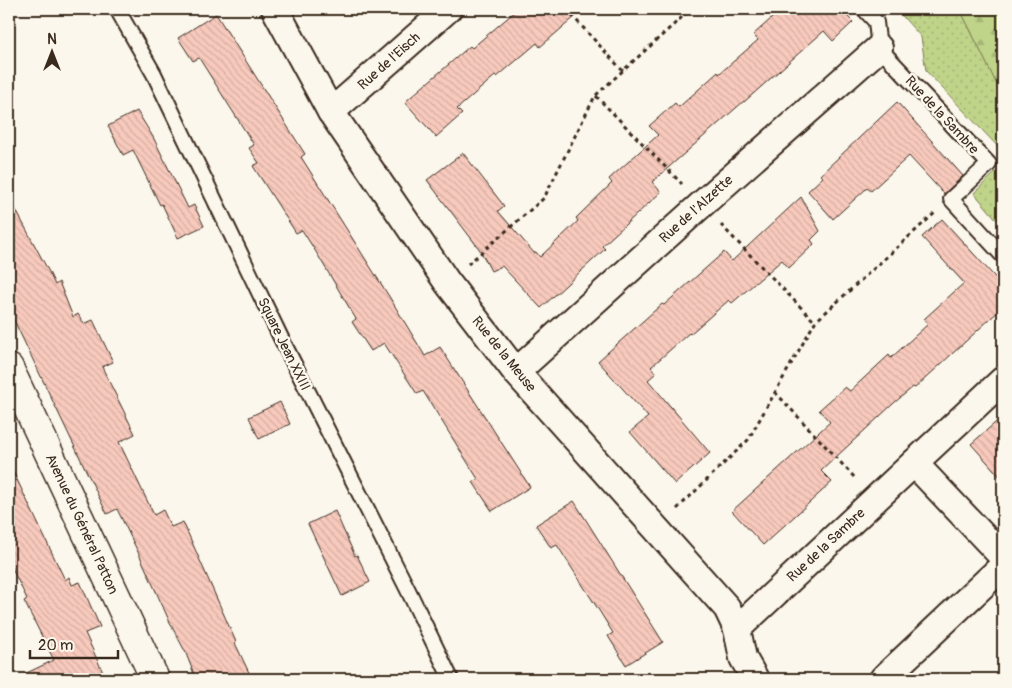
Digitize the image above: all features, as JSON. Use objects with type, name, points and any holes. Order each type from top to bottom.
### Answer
[{"type":"main road","name":"Avenue du Général Patton","points":[[9,368],[15,399],[155,679]]},
{"type":"street","name":"Rue de la Meuse","points":[[275,9],[331,112],[447,282],[516,372],[727,608],[737,628],[744,658],[755,679]]},
{"type":"street","name":"Rue de l'Eisch","points":[[331,112],[448,9]]},
{"type":"street","name":"Rue de l'Alzette","points":[[516,372],[879,48]]},
{"type":"street","name":"Rue de la Sambre","points":[[737,628],[1003,380]]},
{"type":"street","points":[[914,462],[1003,557]]},
{"type":"street","points":[[883,679],[1003,566]]},
{"type":"lane","name":"Square Jean XXIII","points":[[117,9],[154,74],[280,338],[451,679]]},
{"type":"lane","points":[[864,9],[876,22],[879,48]]},
{"type":"lane","name":"Rue de la Sambre","points":[[879,48],[989,164],[951,199]]},
{"type":"lane","points":[[951,199],[1003,256]]},
{"type":"path","points":[[566,9],[623,71]]},
{"type":"path","points":[[447,282],[544,198],[595,96],[691,9]]},
{"type":"path","points":[[595,96],[815,322]]},
{"type":"path","points":[[657,529],[748,440],[815,322],[951,199]]},
{"type":"path","points":[[775,392],[875,499]]},
{"type":"green space","points":[[896,9],[960,9],[1003,97],[1003,152],[926,71],[921,37]]},
{"type":"green space","points":[[960,9],[1001,9],[1003,15],[1003,97]]},
{"type":"green space","points":[[1003,165],[1003,227],[974,193]]},
{"type":"building","points":[[518,9],[584,9],[540,47],[537,43],[497,77],[496,75],[457,109],[462,114],[436,137],[405,102],[470,46],[472,48]]},
{"type":"building","points":[[782,9],[849,9],[844,13],[853,22],[833,41],[824,31],[652,182],[661,192],[602,246],[605,249],[541,308],[502,266],[491,271],[480,250],[427,180],[463,153],[504,206],[498,211],[534,253],[536,252],[540,257],[578,221],[576,218],[612,183],[609,179],[658,135],[649,126],[675,103],[679,107],[758,40],[753,35]]},
{"type":"building","points":[[216,14],[305,154],[301,157],[425,356],[440,347],[530,487],[492,511],[473,482],[478,479],[423,391],[417,394],[384,343],[371,351],[352,322],[356,319],[302,230],[296,233],[253,166],[259,163],[249,148],[254,145],[199,58],[193,61],[178,38]]},
{"type":"building","points":[[897,102],[963,176],[944,194],[909,156],[871,191],[867,188],[833,219],[808,191],[823,177],[820,175]]},
{"type":"building","points":[[137,111],[153,137],[188,208],[194,205],[204,226],[178,238],[133,150],[123,155],[108,126]]},
{"type":"building","points":[[9,197],[55,285],[59,282],[73,317],[78,314],[84,324],[93,320],[113,362],[102,367],[135,434],[119,442],[154,515],[163,510],[171,527],[183,522],[252,679],[196,679],[185,651],[117,509],[107,514],[9,310]]},
{"type":"building","points":[[801,197],[820,231],[811,240],[814,244],[789,268],[782,260],[732,303],[729,300],[651,367],[656,373],[648,380],[710,453],[675,484],[630,432],[648,417],[598,361],[724,252],[732,261]]},
{"type":"building","points":[[942,219],[1003,286],[1003,307],[915,388],[913,387],[894,403],[821,471],[832,482],[763,545],[732,511],[830,422],[819,410],[845,387],[850,391],[889,355],[891,358],[928,324],[924,319],[964,283],[922,237]]},
{"type":"building","points":[[280,402],[290,424],[259,439],[249,417]]},
{"type":"building","points":[[1003,416],[1003,480],[971,444]]},
{"type":"building","points":[[9,463],[65,580],[69,577],[72,585],[80,582],[100,627],[85,633],[106,679],[14,679],[54,660],[24,601],[27,599],[9,562]]},
{"type":"building","points":[[574,501],[663,642],[626,665],[608,636],[613,633],[557,545],[551,548],[536,525]]},
{"type":"building","points":[[335,511],[355,556],[357,555],[370,582],[342,596],[308,524]]}]
